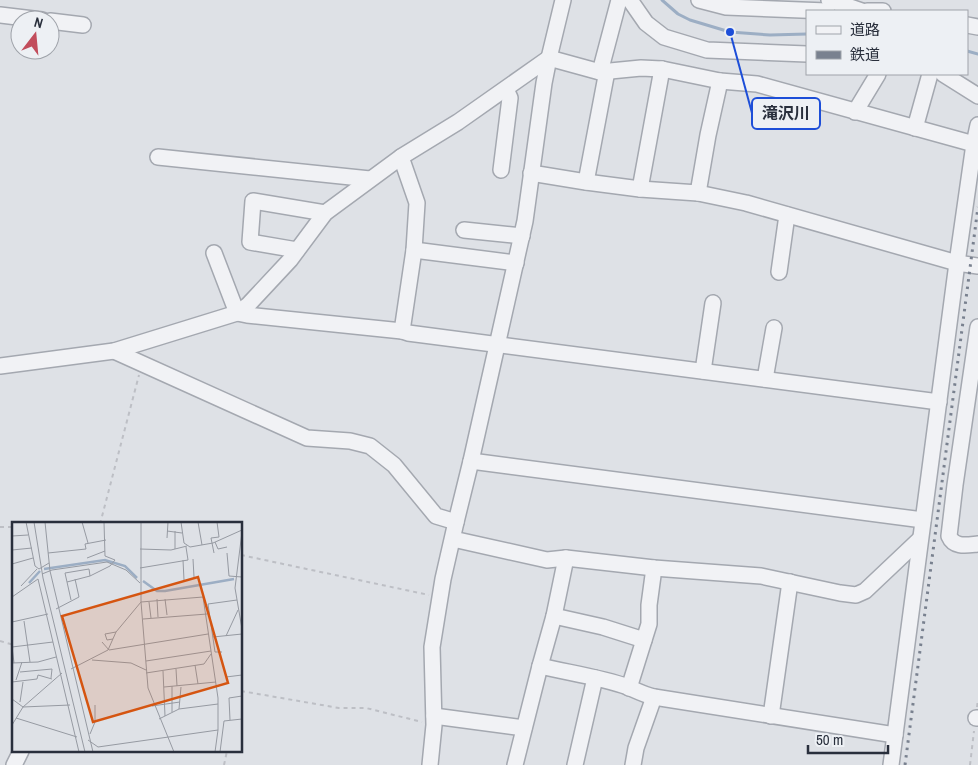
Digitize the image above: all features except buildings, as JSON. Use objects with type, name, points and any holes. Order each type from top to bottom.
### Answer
[{"type":"street","points":[[430,765],[434,720],[432,647],[443,579],[526,221],[544,84],[563,0]]},
{"type":"street","points":[[586,182],[604,72],[619,0]]},
{"type":"street","points":[[630,0],[646,23],[664,37],[707,50],[806,54]]},
{"type":"street","points":[[699,0],[726,7],[806,10]]},
{"type":"street","points":[[828,0],[859,10]]},
{"type":"street","points":[[60,22],[82,25]]},
{"type":"street","points":[[549,58],[604,72],[641,68],[662,69],[720,82],[757,84],[974,144]]},
{"type":"street","points":[[0,366],[114,351],[237,313],[248,305],[290,260],[326,213],[401,157],[458,122],[549,58]]},
{"type":"street","points":[[640,189],[662,69]]},
{"type":"street","points":[[855,112],[877,75]]},
{"type":"street","points":[[915,128],[930,75]]},
{"type":"street","points":[[945,75],[978,96]]},
{"type":"street","points":[[698,193],[720,82]]},
{"type":"street","points":[[501,170],[510,98],[506,89]]},
{"type":"street","points":[[891,765],[957,262],[978,125]]},
{"type":"street","points":[[158,157],[370,179]]},
{"type":"street","points":[[401,157],[417,203],[414,250],[402,331]]},
{"type":"street","points":[[532,173],[640,189],[698,193],[746,203],[957,262],[978,266]]},
{"type":"street","points":[[297,250],[250,242],[253,201],[326,213]]},
{"type":"street","points":[[779,272],[787,214]]},
{"type":"street","points":[[464,230],[522,236]]},
{"type":"street","points":[[414,250],[516,263]]},
{"type":"street","points":[[214,253],[237,313]]},
{"type":"street","points":[[703,371],[713,303]]},
{"type":"street","points":[[237,313],[267,318],[402,331],[939,402]]},
{"type":"street","points":[[978,327],[971,427],[955,485],[949,536],[951,542],[956,544],[978,544]]},
{"type":"street","points":[[765,379],[774,328]]},
{"type":"street","points":[[114,351],[307,438],[350,441],[370,446],[394,465],[436,516],[456,522]]},
{"type":"street","points":[[471,461],[923,520]]},
{"type":"street","points":[[453,539],[547,560],[566,558],[654,568],[761,576],[856,595],[865,591],[920,540]]},
{"type":"street","points":[[515,765],[554,616],[566,558]]},
{"type":"street","points":[[630,688],[649,624],[649,606],[654,568]]},
{"type":"street","points":[[770,716],[790,582]]},
{"type":"street","points":[[554,616],[603,627],[644,640]]},
{"type":"street","points":[[540,666],[595,678],[630,688],[654,698],[895,735]]},
{"type":"street","points":[[576,765],[595,678]]},
{"type":"street","points":[[632,765],[636,748],[654,698]]},
{"type":"street","points":[[434,720],[524,728]]},
{"type":"street","points":[[14,765],[20,752]]},
{"type":"path","points":[[101,522],[142,363]]},
{"type":"path","points":[[242,554],[441,597]]},
{"type":"path","points":[[242,691],[339,708],[366,708],[434,720]]},
{"type":"path","points":[[970,765],[978,699]]},
{"type":"path","points":[[224,765],[227,752]]},
{"type":"waterway","points":[[662,0],[678,14],[690,20],[730,32],[770,35],[806,34]]},
{"type":"waterway","points":[[968,51],[978,54]]},
{"type":"railway","points":[[905,765],[978,207]]},
{"type":"place","name":"滝沢川","points":[[730,32]]}]
